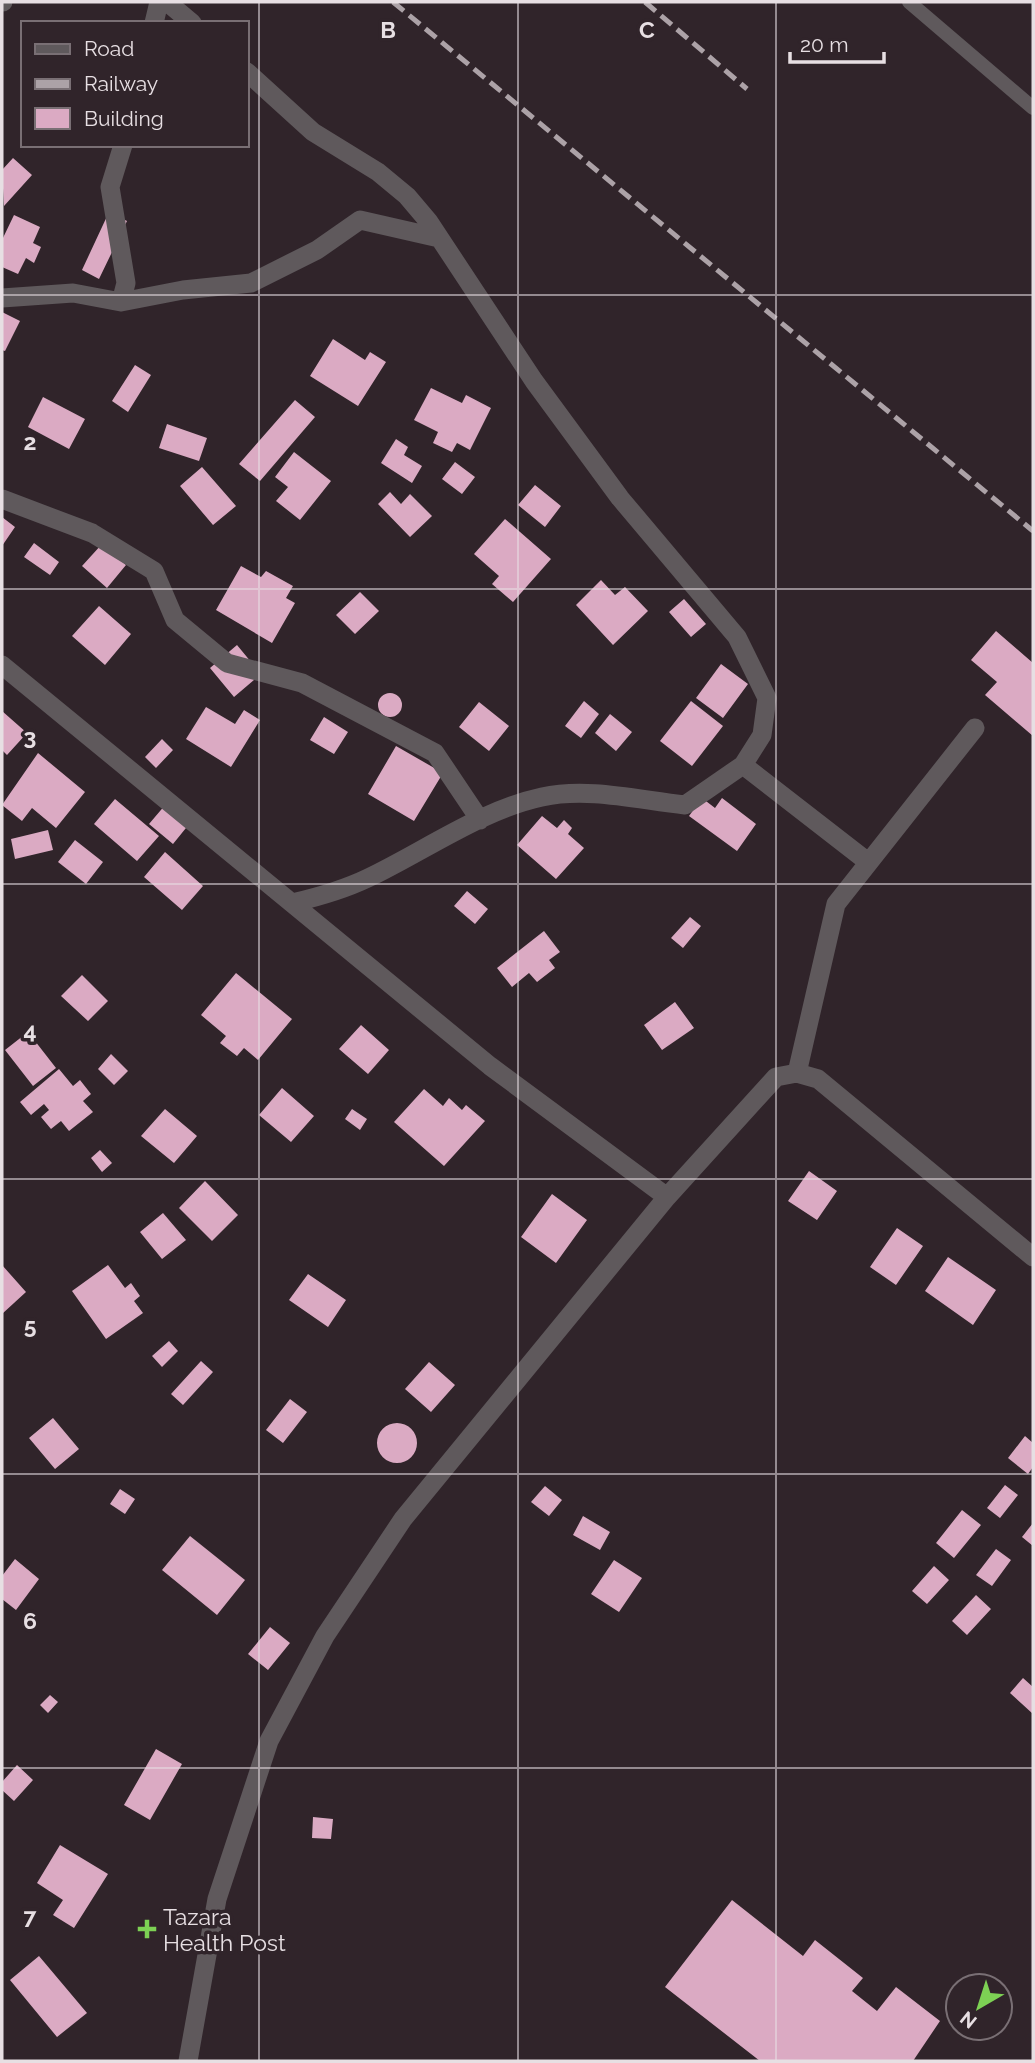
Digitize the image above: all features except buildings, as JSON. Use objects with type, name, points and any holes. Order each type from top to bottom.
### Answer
[{"type":"street","points":[[154,21],[159,2]]},
{"type":"street","points":[[167,2],[190,21]]},
{"type":"street","points":[[248,73],[313,132],[378,172],[407,196],[439,238],[534,380],[620,498],[737,637],[767,698],[762,735],[743,765],[685,805],[591,792],[541,797],[480,820],[368,878],[332,893],[292,903]]},
{"type":"street","points":[[121,302],[127,283],[110,187],[122,147]]},
{"type":"street","points":[[2,298],[73,293],[121,302],[183,290],[251,283],[317,250],[360,220],[439,238]]},
{"type":"street","points":[[2,499],[92,533],[154,571],[175,620],[227,663],[302,683],[435,753],[480,820]]},
{"type":"street","points":[[2,665],[490,1066],[667,1197]]},
{"type":"street","points":[[2,684],[23,681]]},
{"type":"street","points":[[797,1073],[836,904],[975,727]]},
{"type":"street","points":[[743,765],[868,862]]},
{"type":"street","points":[[188,2061],[218,1899],[268,1741],[324,1636],[403,1519],[667,1197],[776,1077],[797,1073],[818,1079],[1033,1257]]},
{"type":"lane","points":[[909,2],[1033,108]]},
{"type":"railway","points":[[393,2],[1033,531]]},
{"type":"railway","points":[[645,2],[747,89]]},
{"type":"place","name":"Tazara Health Post","points":[[147,1929]]}]
